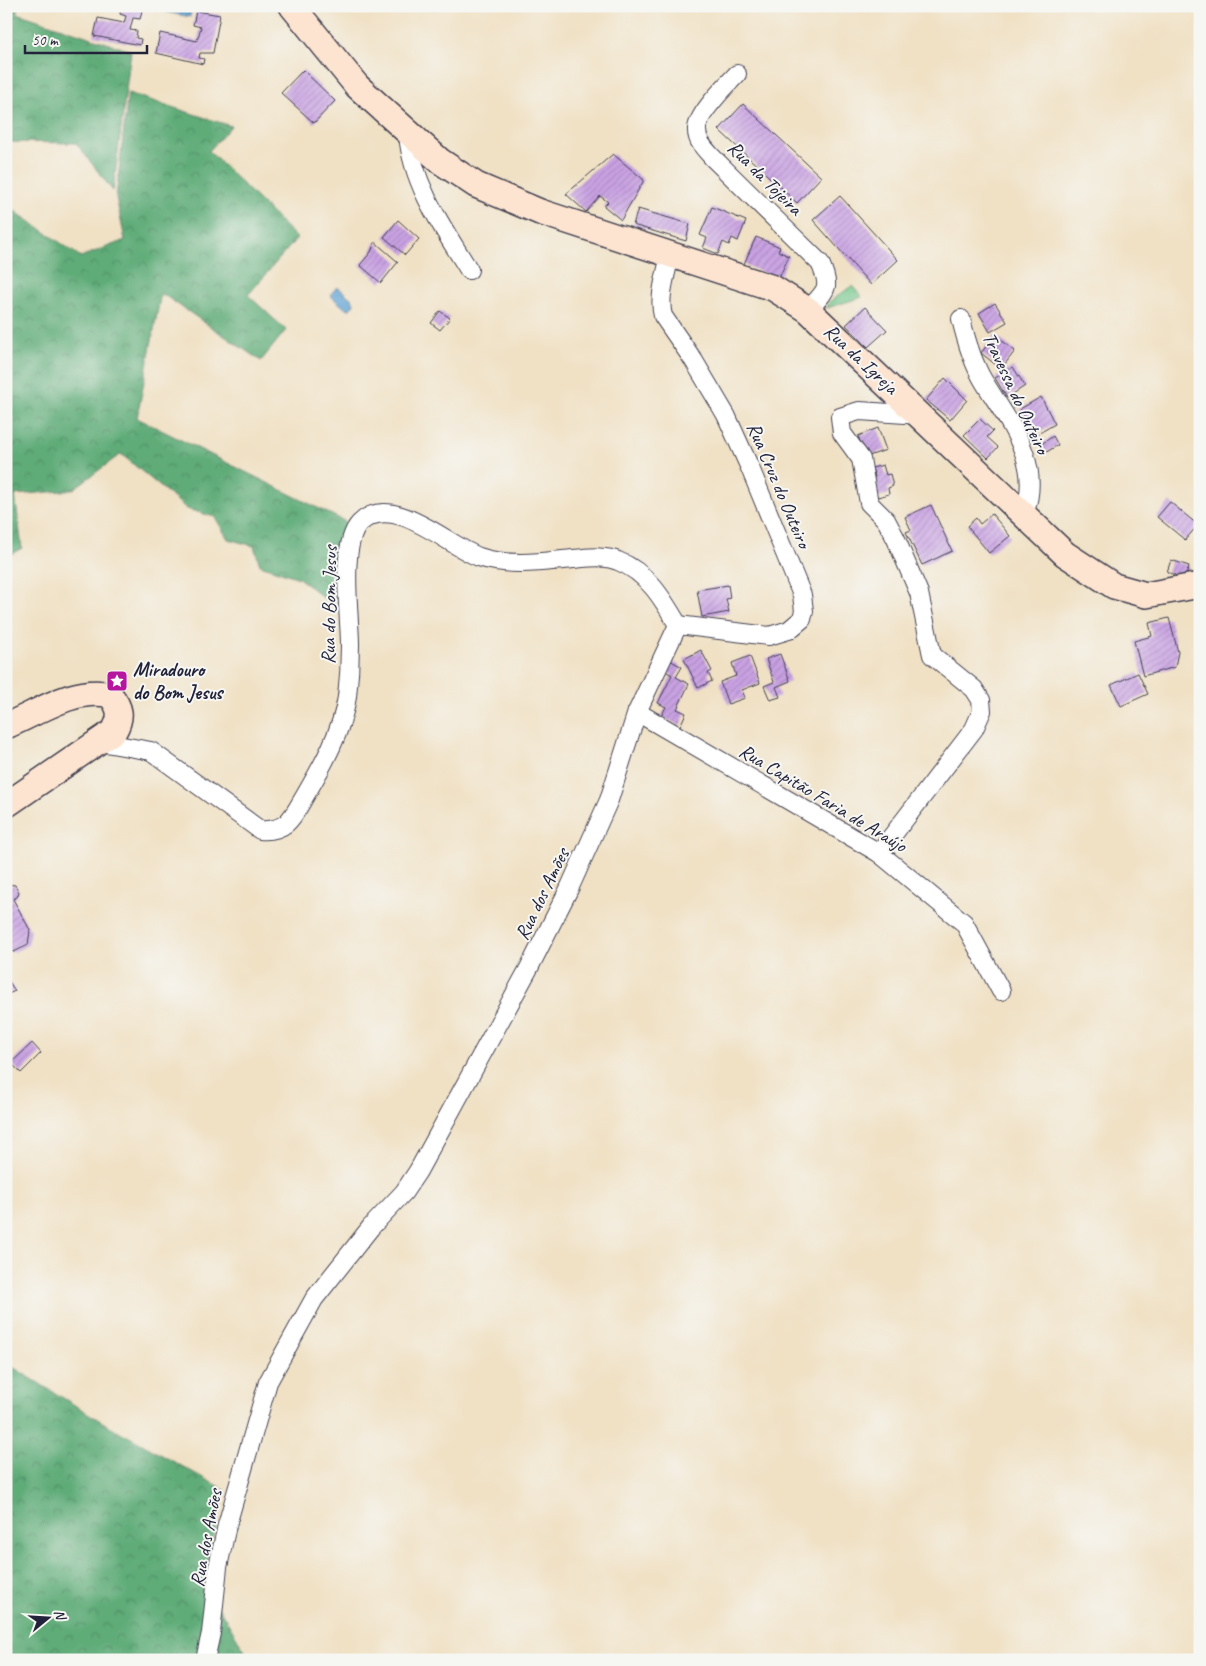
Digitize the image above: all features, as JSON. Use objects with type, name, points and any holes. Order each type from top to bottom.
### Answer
[{"type":"street","name":"Rua da Igreja","points":[[292,6],[357,86],[440,161],[476,185],[540,212],[772,288],[808,310],[921,415],[1065,554],[1114,586],[1146,595],[1200,585]]},
{"type":"street","name":"Rua da Tojeira","points":[[737,74],[704,115],[696,131],[701,144],[713,158],[820,263],[828,279],[825,291],[808,310]]},
{"type":"street","points":[[408,134],[409,151],[419,181],[441,224],[469,270]]},
{"type":"street","name":"Rua Cruz do Outeiro","points":[[670,255],[663,290],[661,309],[663,316],[694,361],[726,415],[802,595],[804,611],[802,619],[790,630],[769,636],[678,626]]},
{"type":"street","name":"Travessa do Outeiro","points":[[961,319],[969,350],[983,380],[1021,442],[1029,465],[1031,484],[1024,514]]},
{"type":"street","points":[[879,852],[974,729],[982,711],[981,700],[974,689],[932,654],[927,638],[919,593],[896,538],[886,520],[869,503],[860,459],[842,432],[840,418],[859,410],[921,415]]},
{"type":"street","name":"Rua do Bom Jesus","points":[[100,742],[151,751],[260,830],[274,831],[285,825],[318,772],[334,739],[347,699],[350,647],[348,559],[352,537],[360,523],[372,515],[390,513],[409,518],[479,556],[505,562],[594,557],[615,560],[632,568],[647,580],[660,595],[678,626]]},
{"type":"street","name":"Rua dos Amões","points":[[205,1660],[211,1633],[218,1567],[226,1524],[268,1382],[314,1299],[371,1227],[404,1192],[418,1171],[529,968],[569,889],[609,800],[637,712],[678,626]]},
{"type":"street","points":[[6,726],[78,694],[96,691],[110,695],[120,711],[119,722],[114,732],[6,805]]},
{"type":"street","name":"Rua Capitão Faria de Araújo","points":[[637,712],[879,852],[964,923],[1002,991]]},
{"type":"green space","points":[[6,6],[18,6],[17,13],[131,51],[113,191],[76,143],[6,142]]},
{"type":"green space","points":[[128,93],[231,126],[209,151],[297,238],[248,295],[286,330],[261,361],[161,293],[137,418],[346,522],[330,603],[299,578],[260,565],[254,546],[228,539],[215,517],[187,509],[121,454],[72,490],[15,495],[22,548],[6,557],[6,205],[81,257],[125,240],[116,197]]},
{"type":"green space","points":[[852,286],[862,297],[827,308],[829,302]]},
{"type":"green space","points":[[6,1363],[104,1423],[225,1490],[203,1581],[250,1660],[6,1660]]},
{"type":"water","points":[[167,6],[192,6],[190,17],[166,12]]},
{"type":"water","points":[[336,288],[339,288],[353,300],[354,304],[350,309],[346,309],[332,297],[331,294]]},
{"type":"building","points":[[129,6],[143,6],[140,19],[133,18],[130,30],[137,31],[136,38],[141,39],[140,45],[94,36],[98,18],[124,23],[126,16],[120,14],[121,8],[128,9]]},
{"type":"building","points":[[196,11],[220,15],[213,53],[200,53],[199,58],[204,59],[203,64],[156,53],[160,33],[197,41],[201,27],[193,25]]},
{"type":"building","points":[[303,70],[335,101],[314,123],[281,93]]},
{"type":"building","points":[[743,104],[821,177],[797,203],[719,130]]},
{"type":"building","points":[[613,154],[644,180],[621,220],[604,206],[608,202],[600,196],[586,212],[566,194]]},
{"type":"building","points":[[840,196],[898,260],[871,285],[813,220]]},
{"type":"building","points":[[712,207],[746,221],[738,241],[732,238],[729,245],[723,242],[718,254],[703,248],[707,238],[700,235]]},
{"type":"building","points":[[638,209],[690,224],[686,241],[633,225]]},
{"type":"building","points":[[398,220],[419,239],[405,255],[384,237]]},
{"type":"building","points":[[756,237],[780,247],[778,251],[789,256],[778,280],[744,264]]},
{"type":"building","points":[[375,242],[398,262],[381,283],[360,265],[371,252]]},
{"type":"building","points":[[995,303],[1007,322],[990,332],[979,313]]},
{"type":"building","points":[[865,307],[887,330],[868,347],[846,325]]},
{"type":"building","points":[[440,311],[450,318],[440,330],[431,323]]},
{"type":"building","points":[[995,335],[1015,351],[1001,369],[981,353]]},
{"type":"building","points":[[1013,367],[1025,386],[1007,398],[995,378]]},
{"type":"building","points":[[945,378],[967,400],[950,420],[926,400]]},
{"type":"building","points":[[1041,397],[1055,424],[1034,436],[1020,409]]},
{"type":"building","points":[[980,419],[993,431],[987,437],[998,447],[988,458],[964,435]]},
{"type":"building","points":[[878,428],[886,450],[866,457],[858,436]]},
{"type":"building","points":[[1053,436],[1058,445],[1045,453],[1040,445]]},
{"type":"building","points":[[883,465],[886,475],[890,474],[893,486],[888,488],[889,494],[874,498],[868,479],[875,477],[872,468]]},
{"type":"building","points":[[1170,502],[1198,525],[1185,540],[1157,517]]},
{"type":"building","points":[[931,505],[952,551],[922,565],[906,532],[911,530],[905,517]]},
{"type":"building","points":[[992,514],[1010,536],[989,553],[967,526],[976,518],[980,524]]},
{"type":"building","points":[[1171,560],[1189,566],[1185,579],[1167,572]]},
{"type":"building","points":[[728,585],[730,598],[726,599],[729,612],[702,617],[697,590]]},
{"type":"building","points":[[1169,618],[1178,652],[1175,667],[1143,676],[1134,641],[1152,636],[1149,623]]},
{"type":"building","points":[[701,650],[712,671],[708,673],[712,681],[698,688],[684,659]]},
{"type":"building","points":[[780,654],[790,681],[776,687],[780,697],[770,700],[764,686],[774,682],[766,659]]},
{"type":"building","points":[[750,656],[760,683],[742,690],[745,698],[728,704],[720,682],[736,676],[732,663]]},
{"type":"building","points":[[668,659],[682,667],[676,677],[689,684],[677,709],[686,713],[680,726],[661,716],[666,707],[658,703],[672,675],[662,669]]},
{"type":"building","points":[[1138,673],[1148,694],[1121,706],[1111,685]]},
{"type":"building","points":[[6,884],[15,885],[19,892],[17,897],[13,899],[30,930],[28,945],[14,952],[6,950]]},
{"type":"building","points":[[8,980],[15,991],[6,995],[6,982]]},
{"type":"building","points":[[32,1043],[41,1053],[21,1073],[11,1063]]},
{"type":"place","name":"Miradouro do Bom Jesus","points":[[117,681]]}]
